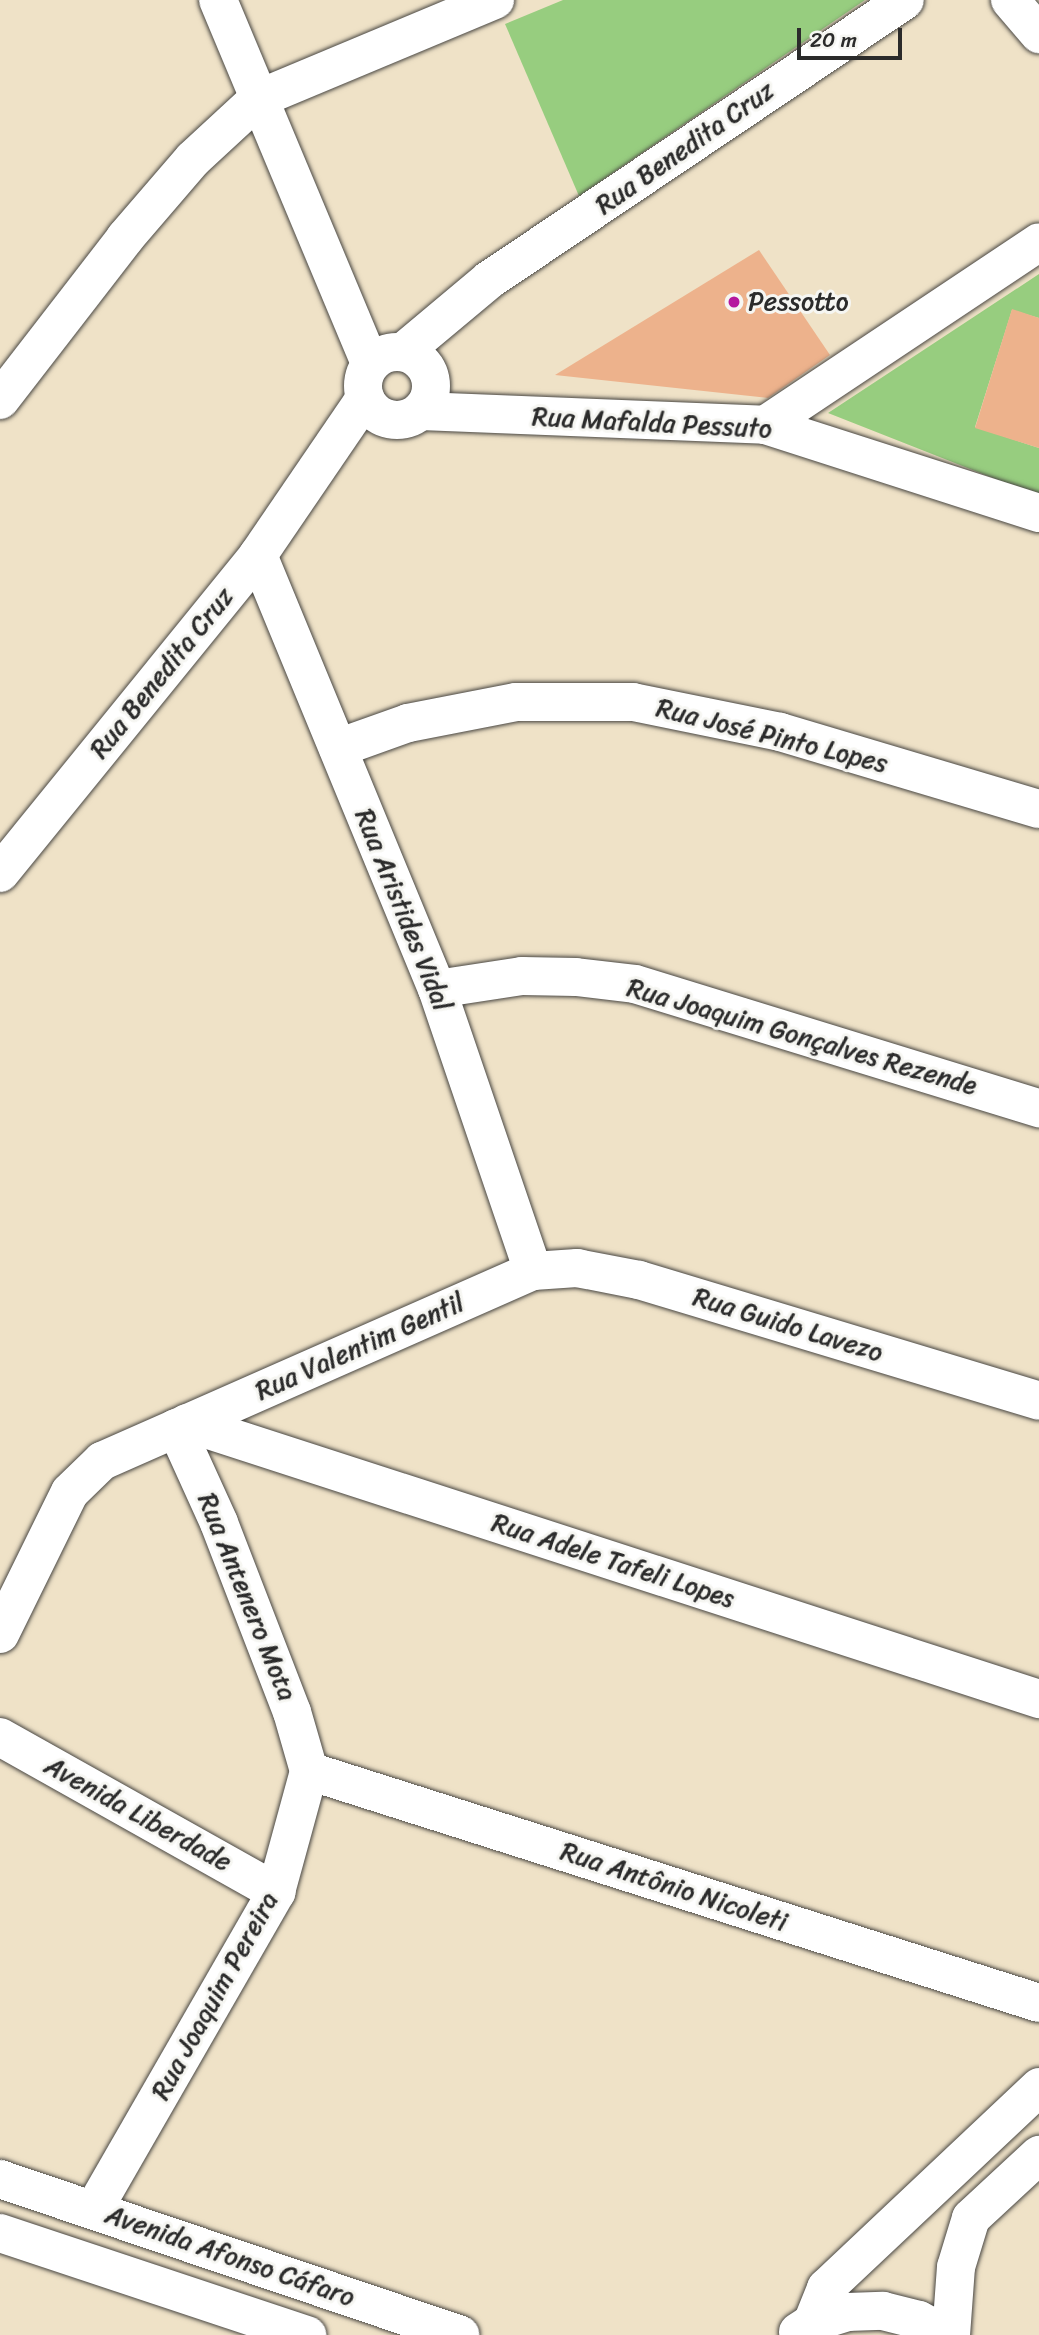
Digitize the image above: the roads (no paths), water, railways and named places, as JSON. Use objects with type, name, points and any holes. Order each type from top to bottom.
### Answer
[{"type":"street","points":[[218,0],[258,99],[390,375]]},
{"type":"street","points":[[0,400],[125,238],[194,159],[258,99],[495,0]]},
{"type":"street","name":"Rua Benedita Cruz","points":[[0,873],[258,555],[318,468],[390,375],[466,297],[905,0]]},
{"type":"street","points":[[1010,0],[1039,34]]},
{"type":"street","points":[[765,425],[1039,242]]},
{"type":"street","name":"Rua Mafalda Pessuto","points":[[390,375],[765,425],[1039,513]]},
{"type":"street","name":"Rua Aristides Vidal","points":[[258,555],[437,989],[533,1271]]},
{"type":"street","name":"Rua José Pinto Lopes","points":[[338,748],[408,723],[516,702],[633,702],[780,732],[1039,809]]},
{"type":"street","name":"Rua Joaquim Gonçalves Rezende","points":[[437,989],[522,976],[576,977],[635,984],[1039,1108]]},
{"type":"street","name":"Rua Guido Lavezo","points":[[533,1271],[577,1268],[639,1280],[1039,1401]]},
{"type":"street","name":"Rua Valentim Gentil","points":[[0,1634],[71,1492],[102,1461],[533,1271]]},
{"type":"street","name":"Rua Adele Tafeli Lopes","points":[[182,1425],[1039,1699]]},
{"type":"street","name":"Rua Antenero Mota","points":[[182,1425],[278,1674],[309,1771]]},
{"type":"street","name":"Avenida Liberdade","points":[[0,1737],[276,1892]]},
{"type":"street","name":"Rua Joaquim Pereira","points":[[93,2209],[276,1892],[309,1771]]},
{"type":"street","name":"Rua Antônio Nicoleti","points":[[309,1771],[1039,2003]]},
{"type":"street","points":[[803,2329],[826,2288],[1039,2087]]},
{"type":"street","points":[[803,2329],[847,2312],[883,2311],[919,2320],[949,2335],[956,2267],[971,2218],[1039,2155]]},
{"type":"street","name":"Avenida Afonso Cáfaro","points":[[0,2179],[460,2335]]},
{"type":"street","name":"Avenida Afonso Cáfaro","points":[[0,2233],[307,2335]]},
{"type":"place","name":"Pessotto","points":[[734,302]]}]
